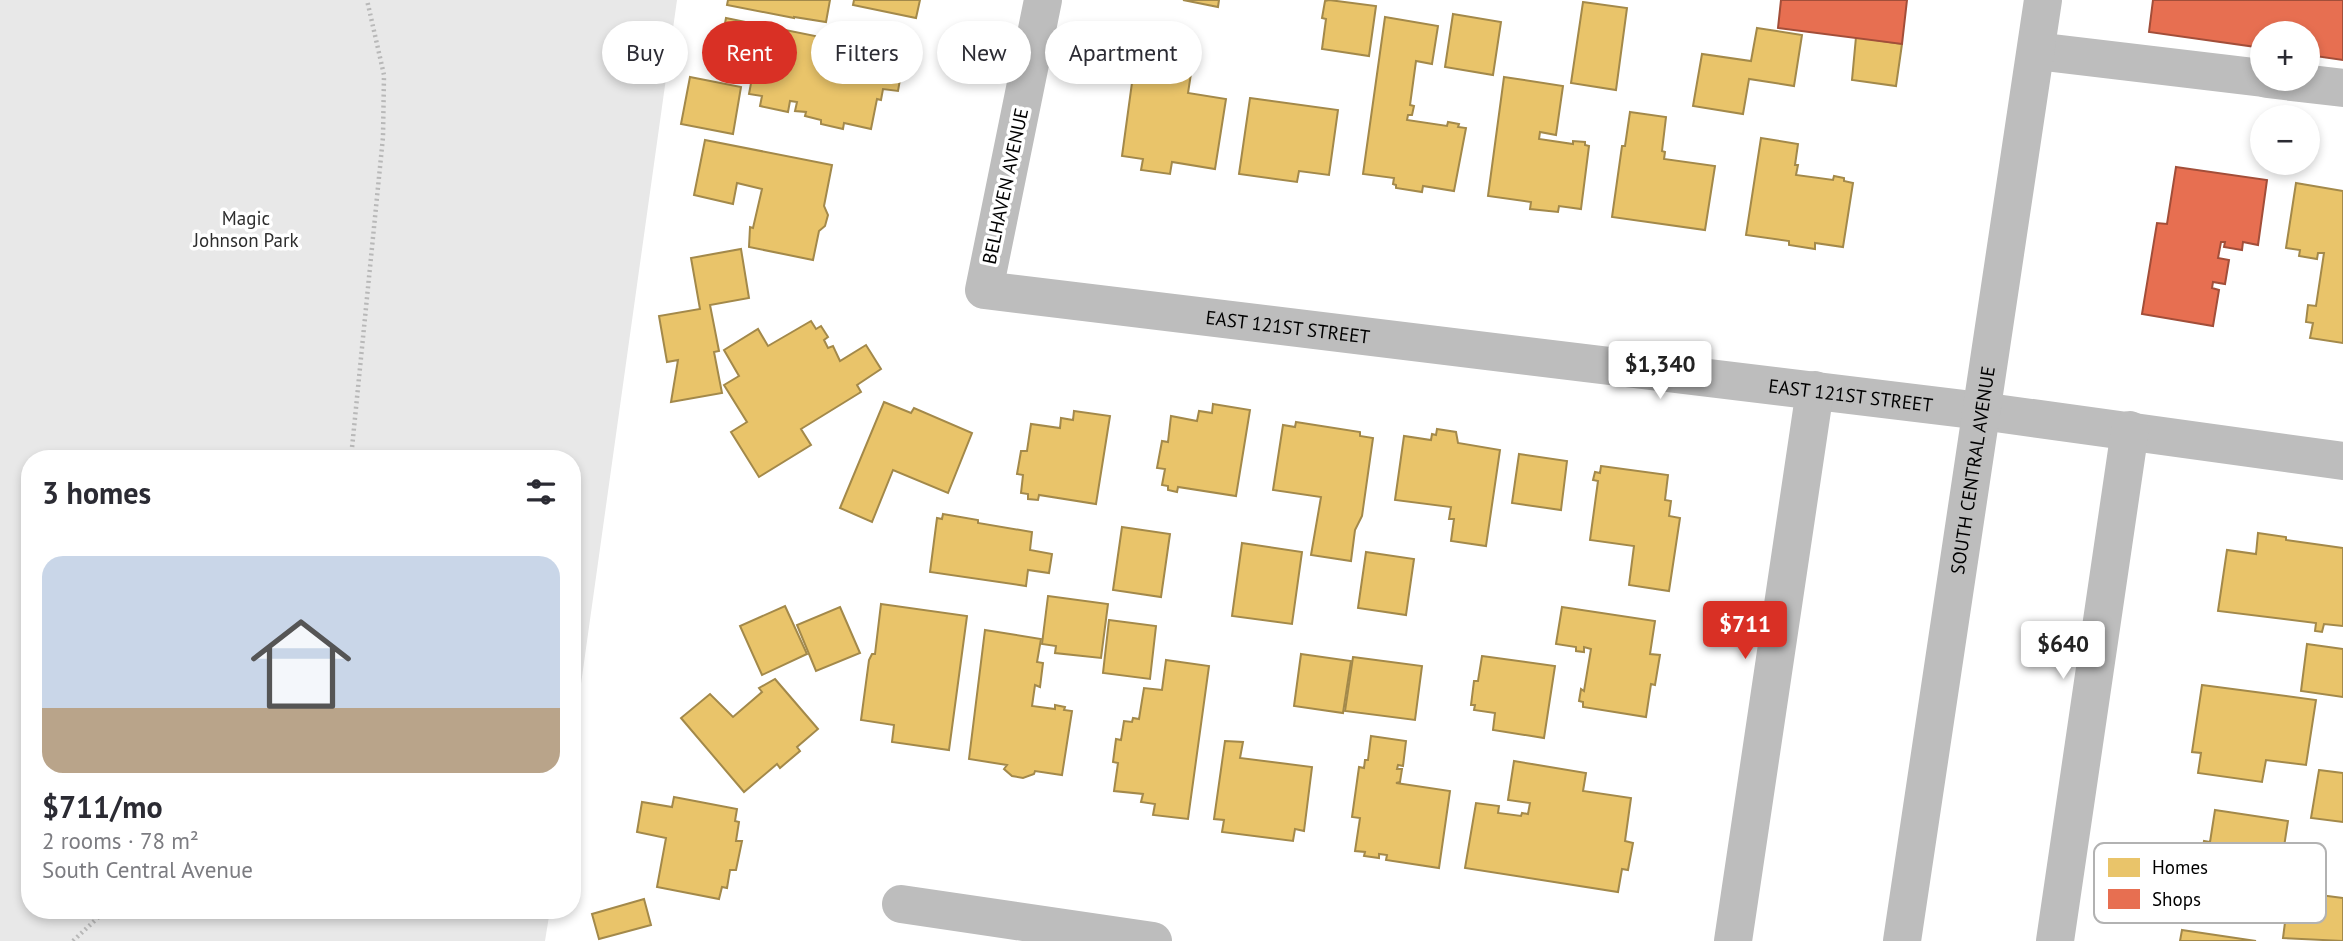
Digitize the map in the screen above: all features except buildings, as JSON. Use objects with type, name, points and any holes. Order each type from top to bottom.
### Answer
[{"type":"street","name":"BELHAVEN AVENUE","points":[[984,290],[1043,0]]},
{"type":"street","name":"SOUTH CENTRAL AVENUE","points":[[1902,941],[2043,0]]},
{"type":"street","points":[[2036,51],[2250,76]]},
{"type":"street","points":[[2320,85],[2343,88]]},
{"type":"street","name":"EAST 121ST STREET","points":[[984,290],[1815,390],[2130,430],[2343,461]]},
{"type":"street","points":[[1733,941],[1815,390]]},
{"type":"street","points":[[2055,941],[2130,430]]},
{"type":"street","points":[[901,904],[1153,941]]},
{"type":"path","points":[[352,450],[383,137],[384,75],[367,0]]},
{"type":"path","points":[[74,941],[97,919]]},
{"type":"green space","name":"Magic Johnson Park","points":[[0,0],[677,0],[674,21],[602,21],[602,84],[665,84],[581,684],[581,450],[21,450],[21,919],[549,919],[545,941],[0,941]]}]
